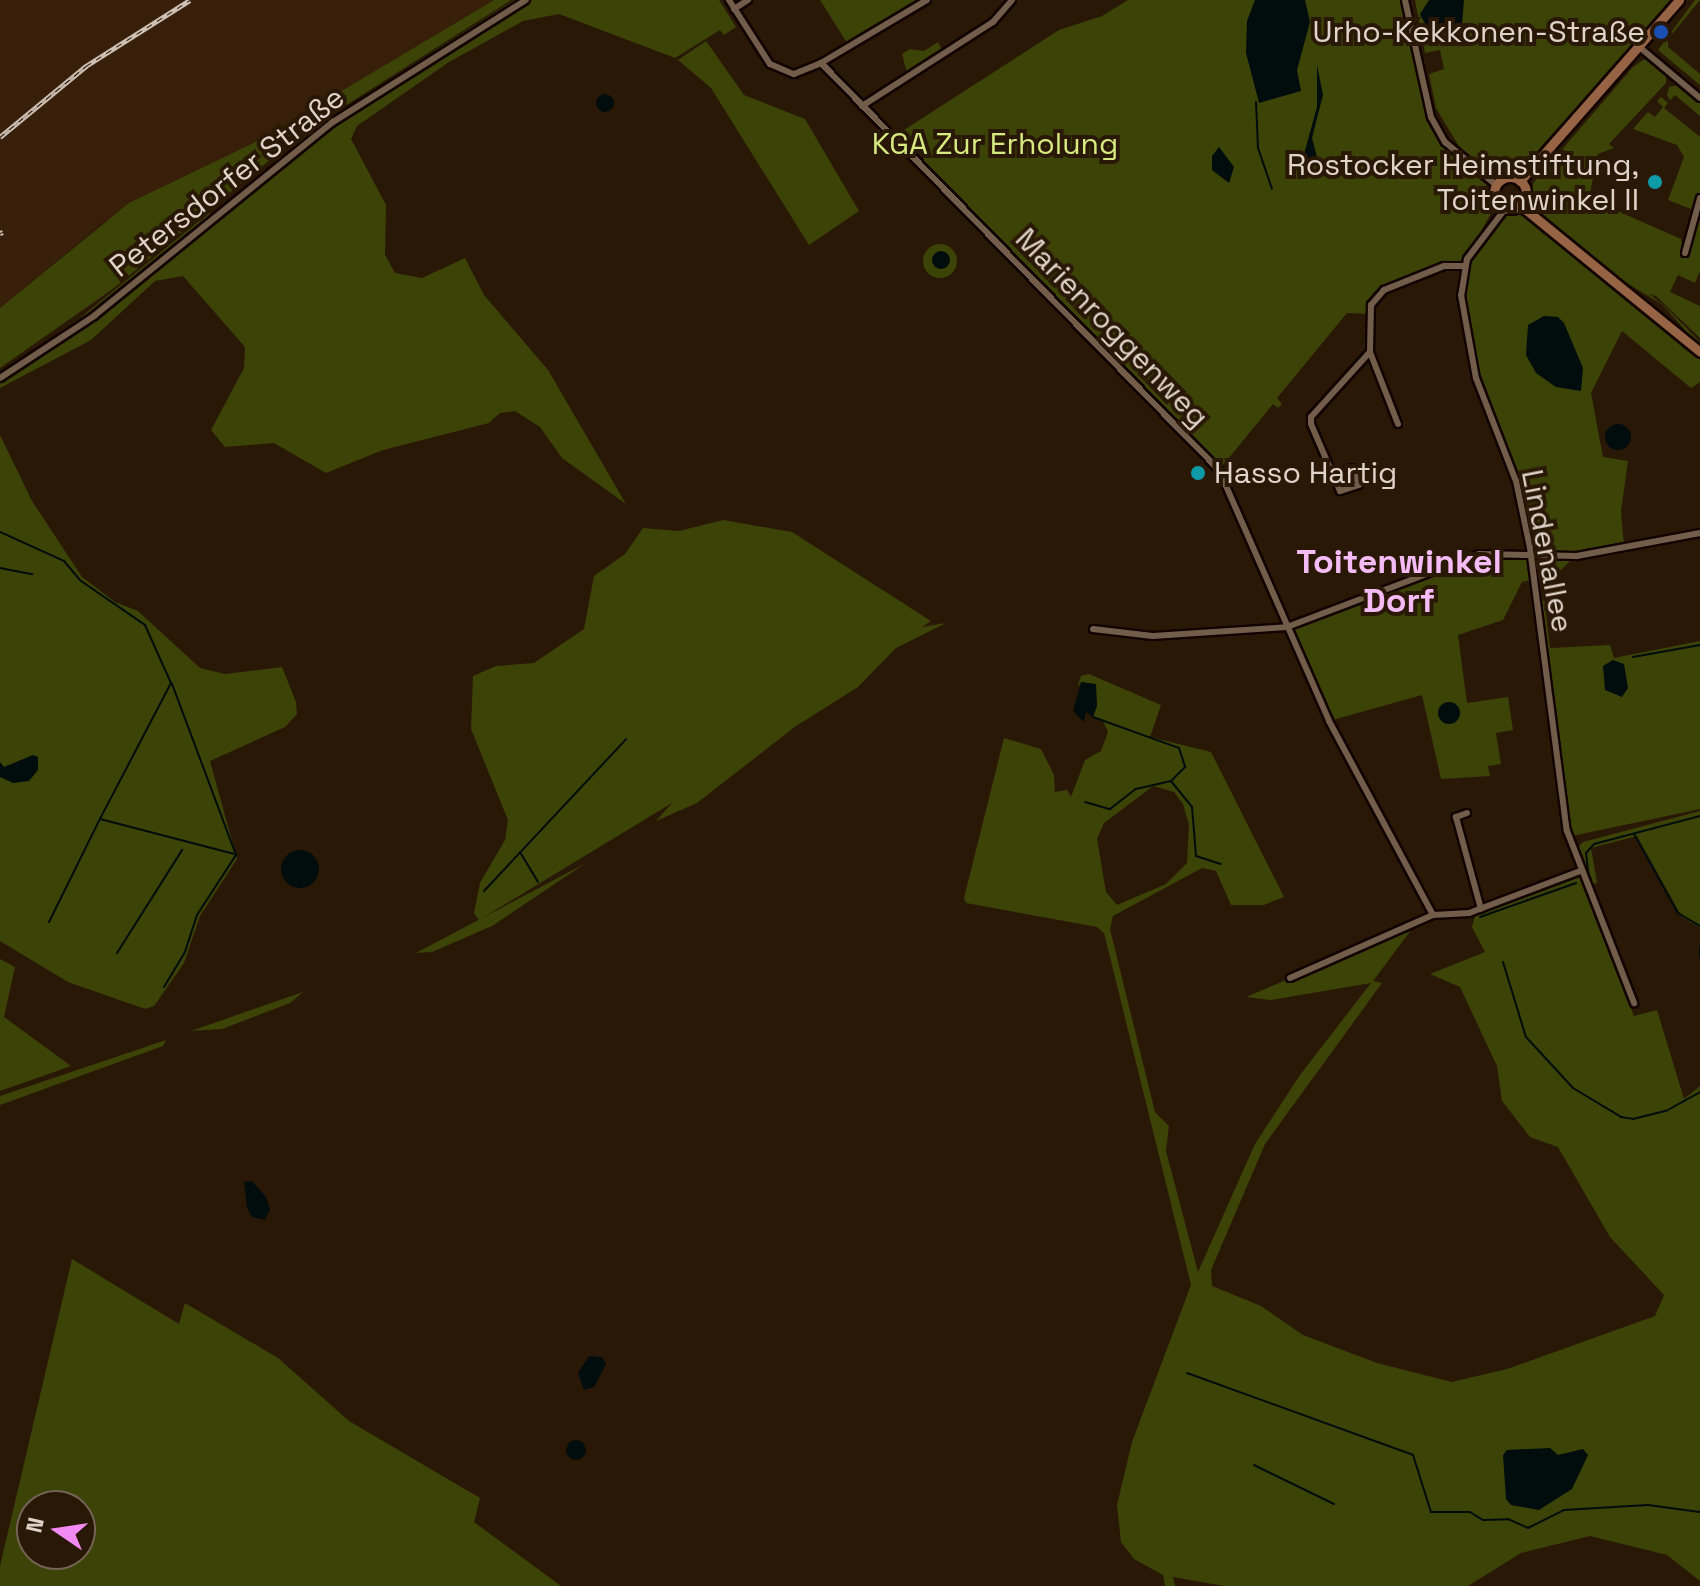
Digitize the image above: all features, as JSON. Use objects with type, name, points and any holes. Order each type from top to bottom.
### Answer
[{"type":"street","name":"Petersdorfer Straße","points":[[0,378],[94,316],[333,122],[526,0]]},
{"type":"street","points":[[729,0],[776,70],[803,73],[927,0]]},
{"type":"street","points":[[734,9],[748,0]]},
{"type":"street","points":[[862,106],[993,22],[1012,0]]},
{"type":"street","points":[[1405,0],[1431,117],[1445,142],[1496,185]]},
{"type":"street","points":[[1520,181],[1679,0]]},
{"type":"street","points":[[1637,45],[1700,98]]},
{"type":"street","name":"Marienroggenweg","points":[[821,63],[1219,470],[1329,721],[1433,915]]},
{"type":"street","points":[[1398,424],[1370,352],[1368,314],[1376,298],[1444,266],[1465,266],[1505,209],[1520,205],[1526,195],[1520,181],[1507,177],[1496,185],[1494,197],[1505,209]]},
{"type":"street","points":[[1685,253],[1700,198]]},
{"type":"street","points":[[1520,205],[1700,352]]},
{"type":"street","name":"Lindenallee","points":[[1465,266],[1461,295],[1472,362],[1516,481],[1532,555],[1567,831],[1580,871],[1634,1003]]},
{"type":"street","points":[[1333,475],[1352,468],[1359,485],[1341,493],[1333,475],[1311,417],[1370,352]]},
{"type":"street","points":[[1093,629],[1153,636],[1287,627],[1466,558],[1492,553],[1601,553],[1700,533]]},
{"type":"street","points":[[1467,813],[1456,817],[1481,909]]},
{"type":"street","points":[[1290,978],[1433,915],[1450,918],[1481,909],[1580,871]]},
{"type":"shaded area","points":[[0,0],[494,0],[272,134],[104,222],[0,308]]},
{"type":"shaded area","points":[[1255,0],[1305,0],[1310,22],[1297,70],[1301,91],[1259,103],[1246,53],[1247,21]]},
{"type":"shaded area","points":[[1429,0],[1464,0],[1462,24],[1445,32],[1427,28],[1420,14]]},
{"type":"shaded area","points":[[1317,65],[1323,95],[1312,138],[1317,157],[1311,162],[1304,154],[1317,107]]},
{"type":"shaded area","points":[[605,94],[614,103],[605,112],[596,103]]},
{"type":"shaded area","points":[[1219,147],[1234,167],[1229,183],[1212,170],[1212,156]]},
{"type":"shaded area","points":[[937,251],[945,251],[950,260],[948,267],[937,269],[932,264],[932,256]]},
{"type":"shaded area","points":[[1544,316],[1558,317],[1564,323],[1583,368],[1581,391],[1556,387],[1536,373],[1526,355],[1528,325]]},
{"type":"shaded area","points":[[1618,424],[1628,427],[1631,437],[1628,447],[1618,450],[1608,447],[1605,437],[1608,427]]},
{"type":"shaded area","points":[[1613,660],[1624,664],[1628,688],[1622,697],[1605,690],[1603,666]]},
{"type":"shaded area","points":[[1081,682],[1096,684],[1097,706],[1093,717],[1086,712],[1084,722],[1073,711]]},
{"type":"shaded area","points":[[1449,702],[1457,705],[1460,713],[1457,721],[1449,724],[1441,721],[1438,713],[1441,705]]},
{"type":"shaded area","points":[[33,755],[38,757],[38,770],[29,781],[13,783],[0,777],[0,762],[4,767]]},
{"type":"shaded area","points":[[300,850],[313,856],[319,869],[313,882],[300,888],[287,882],[281,869],[287,856]]},
{"type":"shaded area","points":[[252,1181],[266,1197],[270,1209],[265,1220],[252,1217],[247,1207],[244,1182]]},
{"type":"shaded area","points":[[589,1356],[602,1357],[606,1364],[594,1387],[584,1390],[578,1373]]},
{"type":"shaded area","points":[[576,1440],[583,1443],[586,1450],[583,1457],[576,1460],[569,1457],[566,1450],[569,1443]]},
{"type":"shaded area","points":[[1550,1448],[1558,1455],[1583,1449],[1588,1455],[1572,1489],[1539,1510],[1511,1505],[1506,1499],[1503,1455],[1507,1450]]},
{"type":"green space","points":[[494,0],[511,0],[285,144],[278,129]]},
{"type":"green space","points":[[514,0],[519,0],[290,147],[340,111]]},
{"type":"green space","points":[[532,0],[719,0],[736,27],[724,35],[720,30],[675,58],[559,14],[523,21],[449,62],[357,126],[351,139],[386,205],[385,255],[395,273],[422,278],[465,258],[484,295],[548,370],[626,504],[562,458],[540,427],[515,411],[500,413],[489,423],[383,450],[326,473],[274,443],[225,447],[211,430],[244,368],[245,347],[183,276],[155,281],[91,340],[0,388],[0,382],[104,312],[324,133]]},
{"type":"green space","points":[[820,0],[927,0],[849,46]]},
{"type":"green space","name":"KGA Zur Erholung","points":[[1128,0],[1401,0],[1428,120],[1448,151],[1491,189],[1495,206],[1463,264],[1384,290],[1368,314],[1347,313],[1277,398],[1282,404],[1278,408],[1273,404],[1219,470],[941,186],[904,130],[1059,30],[1102,16]]},
{"type":"green space","points":[[1415,0],[1670,0],[1526,166],[1494,175],[1460,148],[1436,108],[1429,74],[1444,69],[1440,50],[1425,53]]},
{"type":"green space","points":[[1695,0],[1700,0],[1668,39],[1668,47],[1700,74],[1700,85],[1658,50]]},
{"type":"green space","points":[[706,41],[744,95],[805,119],[859,211],[809,245],[711,88],[678,60]]},
{"type":"green space","points":[[938,42],[942,50],[908,77],[902,54],[910,49],[924,51]]},
{"type":"green space","points":[[1635,55],[1640,55],[1534,178],[1530,175]]},
{"type":"green space","points":[[1646,58],[1666,75],[1666,83],[1609,144],[1614,148],[1598,154],[1590,194],[1572,191],[1681,239],[1684,251],[1696,211],[1668,200],[1684,157],[1677,145],[1633,129],[1648,112],[1655,117],[1663,107],[1657,101],[1661,97],[1668,103],[1664,108],[1700,137],[1700,271],[1695,283],[1678,275],[1670,292],[1700,306],[1700,338],[1656,296],[1649,294],[1665,306],[1700,342],[1700,347],[1663,305],[1617,277],[1528,203],[1534,182],[1633,67]]},
{"type":"green space","points":[[1678,85],[1700,103],[1700,116],[1675,95],[1670,100],[1667,95],[1669,87]]},
{"type":"green space","points":[[272,134],[282,150],[114,288],[0,368],[0,308],[129,203]]},
{"type":"green space","points":[[210,212],[81,319],[0,373],[80,318]]},
{"type":"green space","points":[[1519,212],[1700,359],[1700,382],[1691,388],[1622,331],[1591,393],[1603,457],[1628,461],[1621,511],[1624,546],[1583,553],[1539,553],[1530,548],[1516,481],[1476,378],[1461,295],[1465,266],[1500,214]]},
{"type":"green space","points":[[940,244],[952,249],[957,261],[952,273],[940,278],[928,273],[923,261],[928,249]]},
{"type":"green space","points":[[0,435],[32,501],[82,577],[115,602],[138,611],[200,668],[225,674],[282,667],[296,702],[297,714],[285,727],[210,761],[237,859],[200,916],[184,963],[154,1006],[145,1009],[68,982],[0,941]]},
{"type":"green space","points":[[723,520],[792,532],[931,621],[922,627],[946,623],[896,648],[858,687],[796,726],[697,803],[656,821],[672,803],[479,920],[474,913],[480,883],[505,840],[508,820],[471,729],[473,676],[496,666],[534,663],[584,629],[594,576],[625,554],[643,528],[679,531]]},
{"type":"green space","points":[[1479,554],[1532,555],[1536,579],[1522,582],[1503,620],[1458,635],[1467,703],[1508,697],[1513,730],[1496,733],[1501,764],[1488,766],[1490,776],[1441,779],[1422,695],[1329,721],[1287,627]]},
{"type":"green space","points":[[1543,559],[1571,560],[1539,592],[1536,567]]},
{"type":"green space","points":[[1560,577],[1544,596],[1550,648],[1610,645],[1614,658],[1700,641],[1700,809],[1572,836],[1540,596]]},
{"type":"green space","points":[[1089,674],[1161,705],[1150,737],[1211,752],[1284,897],[1264,905],[1231,905],[1216,871],[1202,868],[1113,916],[1110,929],[1155,1112],[1169,1126],[1166,1151],[1198,1272],[1255,1144],[1300,1075],[1371,983],[1271,1000],[1246,997],[1414,926],[1373,981],[1382,983],[1265,1144],[1211,1270],[1212,1286],[1261,1306],[1303,1335],[1377,1363],[1452,1382],[1507,1369],[1655,1316],[1664,1295],[1610,1237],[1558,1147],[1530,1137],[1502,1101],[1497,1066],[1460,987],[1430,974],[1485,952],[1472,927],[1476,913],[1579,874],[1634,1016],[1657,1010],[1684,1099],[1700,1086],[1700,1581],[1667,1555],[1590,1536],[1521,1553],[1468,1586],[1224,1586],[1173,1577],[1175,1586],[1165,1586],[1163,1575],[1134,1559],[1121,1542],[1117,1505],[1132,1442],[1191,1285],[1104,933],[1097,927],[966,903],[964,898],[1004,738],[1041,749],[1054,775],[1055,792],[1067,790],[1071,797],[1085,760],[1101,751],[1108,732],[1103,721],[1093,717],[1096,685],[1078,685],[1081,676]],"holes":[[[1153,786],[1174,792],[1183,804],[1189,825],[1187,863],[1166,884],[1117,905],[1106,892],[1097,839],[1104,823]]]},
{"type":"green space","points":[[1700,811],[1700,928],[1682,917],[1637,836],[1591,848],[1597,883],[1590,885],[1576,850],[1583,842]]},
{"type":"green space","points":[[586,863],[492,926],[432,952],[416,953]]},
{"type":"green space","points":[[0,959],[15,967],[4,1017],[71,1066],[0,1091]]},
{"type":"green space","points":[[303,992],[290,1003],[222,1029],[191,1031]]},
{"type":"green space","points":[[166,1040],[163,1046],[0,1105],[0,1096]]},
{"type":"green space","points":[[72,1259],[179,1324],[185,1303],[278,1358],[349,1421],[480,1498],[474,1522],[561,1586],[0,1586],[0,1566],[16,1498],[16,1570],[96,1570],[96,1490],[18,1490]]},
{"type":"waterway","points":[[1256,102],[1258,148],[1272,189]]},
{"type":"waterway","points":[[0,532],[64,561],[81,581],[145,625],[171,683],[100,819]]},
{"type":"waterway","points":[[0,568],[32,574]]},
{"type":"waterway","points":[[1633,657],[1700,645]]},
{"type":"waterway","points":[[164,987],[185,952],[197,915],[236,855],[172,684]]},
{"type":"waterway","points":[[1093,717],[1179,748],[1185,767],[1171,781],[1192,807],[1196,856],[1221,864]]},
{"type":"waterway","points":[[484,891],[626,739]]},
{"type":"waterway","points":[[1085,802],[1110,809],[1136,789],[1171,781]]},
{"type":"waterway","points":[[1589,878],[1586,853],[1594,844],[1700,816]]},
{"type":"waterway","points":[[49,922],[100,819],[234,854]]},
{"type":"waterway","points":[[1634,834],[1678,913],[1700,926]]},
{"type":"waterway","points":[[117,953],[182,850]]},
{"type":"waterway","points":[[520,852],[538,882]]},
{"type":"waterway","points":[[1480,917],[1576,883]]},
{"type":"waterway","points":[[1700,947],[1700,956]]},
{"type":"waterway","points":[[1503,962],[1526,1037],[1573,1088],[1621,1117],[1633,1119],[1666,1111],[1700,1092]]},
{"type":"waterway","points":[[1187,1373],[1413,1455],[1431,1512],[1470,1512],[1483,1520],[1508,1519],[1528,1528],[1564,1510],[1648,1505],[1700,1512]]},
{"type":"waterway","points":[[1254,1465],[1334,1504]]},
{"type":"railway","points":[[0,137],[86,66],[190,0]]},
{"type":"place","name":"Urho-Kekkonen-Straße","points":[[1661,32]]},
{"type":"place","name":"Rostocker Heimstiftung, Toitenwinkel II","points":[[1655,182]]},
{"type":"place","name":"Hasso Hartig","points":[[1198,473]]},
{"type":"district","name":"Toitenwinkel Dorf","points":[[1399,580]]}]
